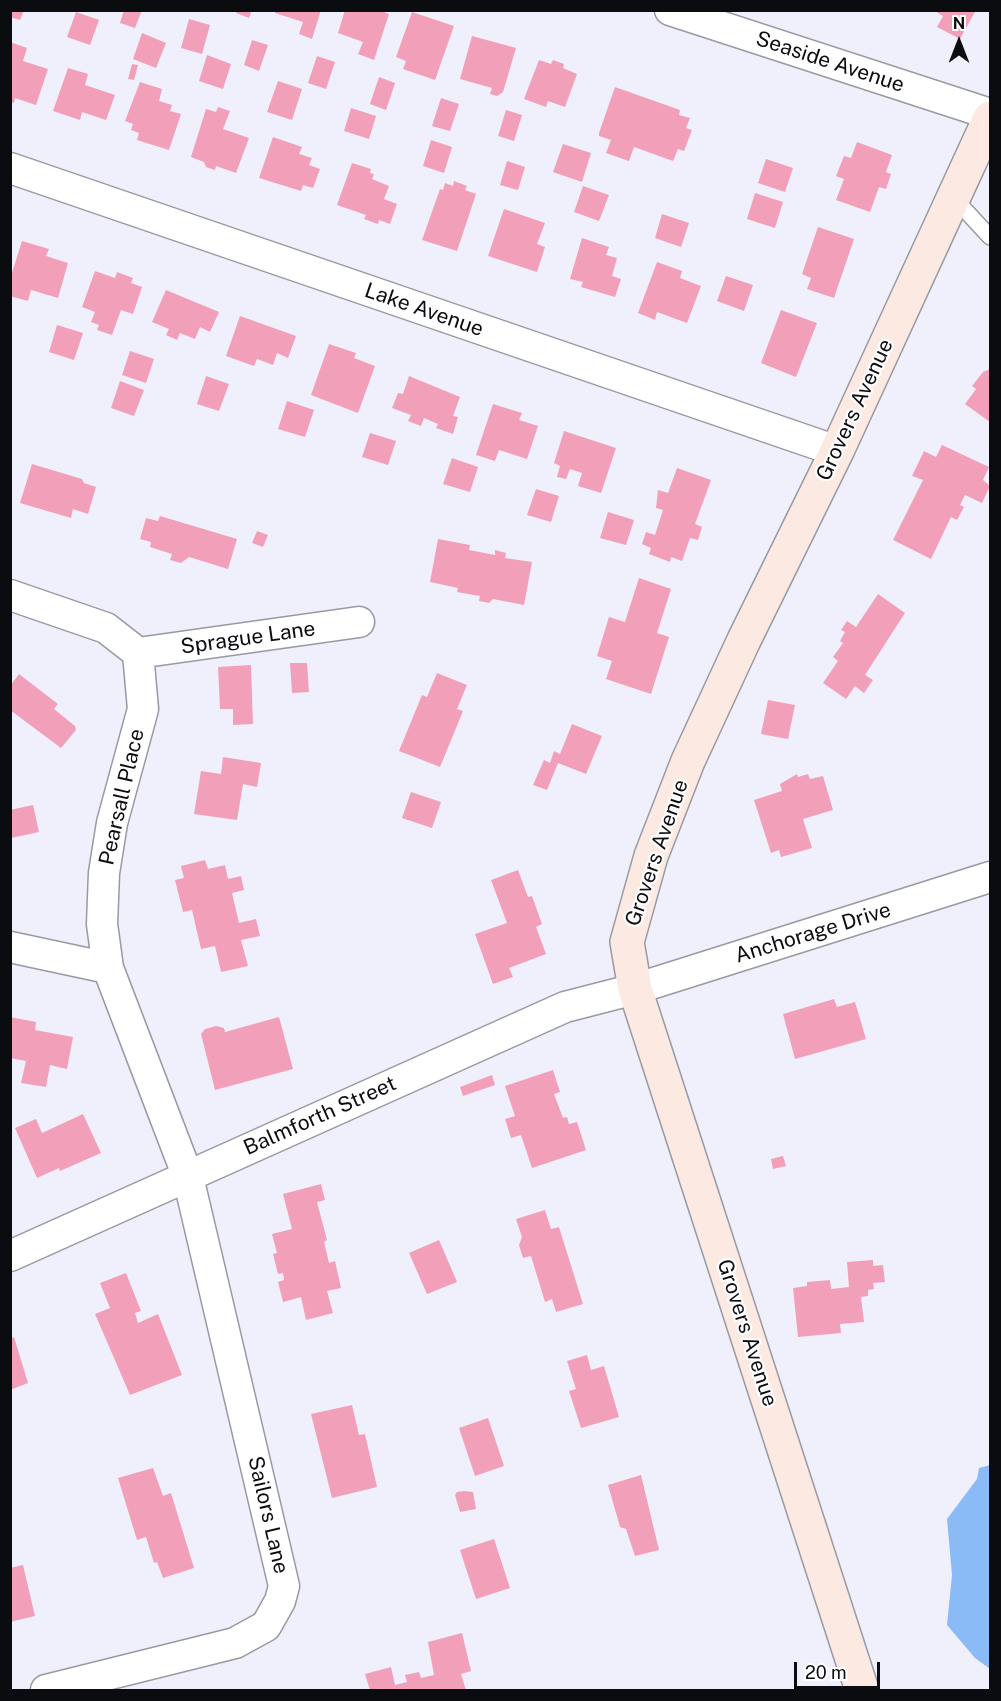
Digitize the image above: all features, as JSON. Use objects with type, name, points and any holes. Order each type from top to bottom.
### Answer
[{"type":"street","name":"Seaside Avenue","points":[[670,10],[990,116]]},
{"type":"street","name":"Grovers Avenue","points":[[862,1690],[635,989],[627,942],[651,856],[688,761],[744,640],[837,451],[990,116]]},
{"type":"street","name":"Lake Avenue","points":[[10,168],[837,451]]},
{"type":"street","points":[[10,595],[106,628],[138,653]]},
{"type":"street","name":"Sprague Lane","points":[[138,653],[359,622]]},
{"type":"street","name":"Pearsall Place","points":[[138,653],[143,709],[112,823],[104,873],[102,924],[108,968],[188,1177]]},
{"type":"street","name":"Anchorage Drive","points":[[635,989],[990,877]]},
{"type":"street","points":[[10,947],[108,968]]},
{"type":"street","name":"Balmforth Street","points":[[10,1256],[565,1007],[635,989]]},
{"type":"street","name":"Sailors Lane","points":[[46,1690],[235,1644],[266,1626],[280,1601],[284,1586],[281,1569],[188,1177]]},
{"type":"lane","points":[[954,198],[990,237]]},
{"type":"water","points":[[990,1465],[990,1669],[975,1658],[947,1625],[952,1575],[947,1519],[977,1479],[979,1468]]},
{"type":"building","points":[[10,10],[24,10],[20,20],[10,17]]},
{"type":"building","points":[[124,10],[142,10],[135,28],[120,23]]},
{"type":"building","points":[[237,10],[252,10],[249,18],[236,13]]},
{"type":"building","points":[[275,10],[321,10],[312,39],[299,34],[303,22],[275,13]]},
{"type":"building","points":[[345,10],[379,10],[389,14],[374,60],[358,54],[363,42],[338,33]]},
{"type":"building","points":[[933,10],[976,10],[960,39],[937,27],[943,16]]},
{"type":"building","points":[[76,12],[99,20],[90,45],[67,37]]},
{"type":"building","points":[[412,12],[454,26],[435,80],[403,69],[406,61],[396,57]]},
{"type":"building","points":[[189,19],[210,25],[202,54],[181,48]]},
{"type":"building","points":[[142,33],[166,43],[156,68],[133,59]]},
{"type":"building","points":[[472,36],[516,48],[503,92],[497,96],[490,94],[492,88],[460,79]]},
{"type":"building","points":[[252,40],[268,45],[259,71],[244,65]]},
{"type":"building","points":[[10,42],[27,48],[23,61],[48,69],[36,105],[15,98],[14,103],[10,102]]},
{"type":"building","points":[[207,55],[231,64],[223,89],[199,81]]},
{"type":"building","points":[[317,56],[335,62],[326,89],[308,83]]},
{"type":"building","points":[[539,60],[551,64],[553,60],[564,64],[563,68],[577,74],[565,107],[548,101],[546,107],[524,99]]},
{"type":"building","points":[[132,64],[138,65],[134,80],[128,79]]},
{"type":"building","points":[[68,68],[88,74],[85,85],[115,95],[106,120],[82,112],[80,120],[53,111]]},
{"type":"building","points":[[379,77],[395,83],[386,110],[370,104]]},
{"type":"building","points":[[278,81],[302,89],[292,120],[267,112]]},
{"type":"building","points":[[140,82],[162,89],[159,101],[172,105],[170,111],[181,114],[169,150],[137,140],[139,133],[131,130],[133,124],[125,121]]},
{"type":"building","points":[[615,87],[680,110],[679,115],[690,118],[686,128],[692,130],[684,151],[678,149],[673,161],[634,147],[629,161],[606,153],[611,140],[599,136],[599,133]]},
{"type":"building","points":[[441,98],[459,104],[450,131],[432,126]]},
{"type":"building","points":[[218,107],[230,111],[223,129],[249,138],[236,173],[216,166],[215,170],[206,167],[204,162],[191,157],[206,109],[216,112]]},
{"type":"building","points":[[351,108],[376,116],[369,139],[344,131]]},
{"type":"building","points":[[506,110],[522,115],[514,141],[498,136]]},
{"type":"building","points":[[273,137],[302,147],[299,154],[312,158],[309,165],[320,169],[313,188],[303,185],[301,191],[259,178]]},
{"type":"building","points":[[431,140],[452,147],[444,173],[423,166]]},
{"type":"building","points":[[857,142],[892,155],[886,172],[891,174],[886,189],[879,187],[870,212],[836,200],[844,179],[836,176],[844,156],[851,158]]},
{"type":"building","points":[[563,144],[591,153],[582,182],[553,172]]},
{"type":"building","points":[[766,159],[793,168],[785,192],[758,183]]},
{"type":"building","points":[[507,161],[525,167],[518,190],[500,185]]},
{"type":"building","points":[[352,163],[371,169],[370,173],[374,174],[372,179],[389,186],[384,199],[397,204],[390,224],[379,220],[378,224],[364,219],[366,215],[337,205]]},
{"type":"building","points":[[454,181],[467,186],[465,190],[476,194],[457,251],[422,240],[440,189],[443,190],[445,183],[453,186]]},
{"type":"building","points":[[583,186],[609,195],[599,221],[574,212]]},
{"type":"building","points":[[755,193],[783,202],[775,228],[747,219]]},
{"type":"building","points":[[504,209],[545,223],[537,244],[545,247],[537,272],[488,256]]},
{"type":"building","points":[[662,214],[689,223],[681,247],[655,238]]},
{"type":"building","points":[[818,227],[854,239],[834,298],[807,289],[811,278],[802,274]]},
{"type":"building","points":[[582,238],[609,247],[606,255],[617,258],[612,276],[621,279],[615,297],[581,287],[583,282],[570,279]]},
{"type":"building","points":[[22,241],[49,249],[46,256],[68,263],[58,298],[31,290],[28,301],[10,296],[10,279]]},
{"type":"building","points":[[657,262],[682,271],[680,278],[701,286],[687,323],[657,312],[655,320],[638,313]]},
{"type":"building","points":[[95,271],[115,278],[117,272],[133,278],[131,283],[142,287],[133,314],[121,310],[112,335],[97,330],[99,325],[91,322],[95,312],[82,307]]},
{"type":"building","points":[[726,276],[753,285],[744,311],[717,301]]},
{"type":"building","points":[[166,290],[219,312],[210,332],[200,327],[195,339],[180,333],[177,340],[166,335],[169,329],[152,322]]},
{"type":"building","points":[[781,310],[817,323],[796,377],[761,363]]},
{"type":"building","points":[[240,316],[296,336],[288,358],[277,353],[273,365],[257,359],[254,366],[226,356]]},
{"type":"building","points":[[57,325],[83,333],[74,360],[49,352]]},
{"type":"building","points":[[329,344],[356,353],[354,358],[375,366],[358,413],[311,395]]},
{"type":"building","points":[[130,351],[154,359],[146,383],[122,375]]},
{"type":"building","points":[[990,369],[990,422],[965,404],[976,389],[972,386],[983,372]]},
{"type":"building","points":[[206,376],[229,384],[219,411],[197,404]]},
{"type":"building","points":[[409,376],[460,397],[453,416],[458,417],[453,434],[436,428],[438,424],[424,418],[421,426],[408,421],[411,415],[392,408],[398,393],[403,394]]},
{"type":"building","points":[[120,381],[144,390],[134,416],[111,408]]},
{"type":"building","points":[[287,401],[314,410],[305,437],[278,429]]},
{"type":"building","points":[[493,404],[522,413],[519,420],[538,426],[527,459],[499,450],[495,461],[476,455]]},
{"type":"building","points":[[564,431],[616,448],[601,493],[578,486],[582,473],[570,469],[566,479],[557,477],[560,466],[554,463]]},
{"type":"building","points":[[370,433],[396,441],[388,465],[362,457]]},
{"type":"building","points":[[942,445],[989,467],[983,480],[990,486],[982,503],[965,495],[960,505],[964,507],[957,520],[951,517],[931,559],[893,540],[923,480],[912,476],[924,451],[936,457]]},
{"type":"building","points":[[452,458],[478,467],[470,492],[443,484]]},
{"type":"building","points":[[32,464],[82,479],[84,483],[96,487],[88,514],[73,509],[71,518],[20,503]]},
{"type":"building","points":[[677,468],[711,480],[695,524],[702,527],[698,540],[690,538],[682,561],[671,557],[670,562],[649,554],[651,548],[642,544],[646,532],[655,535],[663,510],[656,508],[658,490],[668,493]]},
{"type":"building","points":[[536,489],[559,496],[551,522],[527,515]]},
{"type":"building","points":[[608,512],[634,520],[626,545],[600,538]]},
{"type":"building","points":[[160,516],[237,539],[228,569],[189,557],[181,563],[170,560],[172,554],[150,547],[151,542],[140,539],[146,518],[158,521]]},
{"type":"building","points":[[257,531],[268,535],[263,547],[252,543]]},
{"type":"building","points":[[438,539],[470,545],[469,550],[495,555],[495,550],[506,553],[505,558],[532,562],[524,605],[493,599],[489,603],[479,601],[480,596],[457,592],[458,588],[430,582]]},
{"type":"building","points":[[639,578],[671,589],[657,633],[669,637],[651,694],[606,679],[612,661],[597,656],[609,617],[625,622]]},
{"type":"building","points":[[878,594],[905,613],[865,675],[873,680],[864,693],[855,686],[846,699],[823,683],[838,661],[833,657],[843,643],[840,641],[845,632],[841,630],[847,621],[856,627]]},
{"type":"building","points":[[290,663],[307,663],[309,692],[292,693]]},
{"type":"building","points":[[251,665],[253,724],[233,725],[233,709],[220,709],[218,667]]},
{"type":"building","points":[[437,673],[467,685],[457,709],[463,711],[440,767],[399,751],[422,695],[427,697]]},
{"type":"building","points":[[19,674],[58,704],[54,709],[75,726],[76,730],[61,748],[10,710],[10,686]]},
{"type":"building","points":[[768,700],[795,705],[788,739],[761,734]]},
{"type":"building","points":[[572,724],[602,736],[586,774],[558,763],[547,790],[533,785],[544,760],[550,763],[554,751],[560,754]]},
{"type":"building","points":[[223,757],[261,763],[257,787],[243,784],[237,820],[194,814],[201,771],[221,774]]},
{"type":"building","points":[[797,774],[798,777],[808,774],[810,779],[823,776],[833,810],[803,819],[812,848],[781,857],[779,850],[771,853],[754,800],[782,791],[780,784]]},
{"type":"building","points":[[411,792],[441,802],[432,828],[402,818]]},
{"type":"building","points":[[33,805],[39,832],[11,838],[10,810]]},
{"type":"building","points":[[205,860],[208,869],[225,865],[228,879],[241,876],[244,890],[232,893],[239,923],[256,919],[260,936],[241,940],[248,966],[221,972],[215,946],[201,949],[192,910],[183,912],[175,880],[184,878],[181,866]]},
{"type":"building","points":[[518,870],[528,897],[532,896],[542,924],[536,927],[546,954],[509,968],[513,977],[493,984],[475,934],[507,923],[491,880]]},
{"type":"building","points":[[834,999],[837,1007],[855,1002],[866,1039],[795,1059],[783,1014]]},
{"type":"building","points":[[10,1017],[36,1022],[35,1030],[73,1037],[67,1069],[50,1065],[46,1087],[21,1083],[26,1061],[10,1058]]},
{"type":"building","points":[[279,1017],[293,1069],[215,1090],[201,1034],[205,1029],[216,1026],[224,1028],[225,1032]]},
{"type":"building","points":[[553,1070],[560,1092],[554,1094],[563,1118],[567,1117],[569,1124],[577,1122],[586,1150],[532,1168],[521,1135],[511,1138],[505,1119],[515,1116],[505,1086]]},
{"type":"building","points":[[492,1075],[495,1085],[463,1096],[460,1087]]},
{"type":"building","points":[[83,1114],[101,1153],[60,1171],[59,1168],[37,1178],[15,1128],[36,1119],[42,1133]]},
{"type":"building","points":[[783,1156],[786,1166],[773,1169],[771,1159]]},
{"type":"building","points":[[321,1184],[325,1200],[317,1202],[327,1240],[324,1242],[329,1263],[335,1261],[341,1288],[327,1291],[333,1313],[306,1320],[301,1297],[283,1302],[278,1282],[284,1280],[283,1273],[278,1274],[273,1254],[277,1253],[272,1234],[292,1229],[283,1194]]},
{"type":"building","points":[[545,1210],[551,1229],[559,1227],[583,1304],[556,1312],[552,1299],[545,1302],[531,1256],[523,1258],[519,1245],[522,1237],[516,1219]]},
{"type":"building","points":[[439,1240],[457,1282],[427,1294],[409,1253]]},
{"type":"building","points":[[873,1260],[873,1266],[883,1265],[885,1282],[873,1283],[874,1289],[868,1290],[868,1296],[861,1297],[864,1322],[840,1324],[841,1333],[798,1337],[793,1288],[807,1286],[807,1282],[830,1280],[831,1289],[849,1287],[847,1262]]},
{"type":"building","points":[[126,1273],[141,1311],[135,1313],[138,1323],[158,1314],[182,1375],[130,1395],[95,1314],[110,1308],[100,1283]]},
{"type":"building","points":[[14,1337],[28,1383],[10,1390],[10,1338]]},
{"type":"building","points":[[587,1355],[591,1370],[604,1366],[619,1417],[581,1428],[569,1391],[576,1389],[567,1361]]},
{"type":"building","points":[[352,1405],[359,1435],[365,1434],[377,1487],[332,1498],[311,1414]]},
{"type":"building","points":[[488,1418],[504,1466],[475,1476],[459,1428]]},
{"type":"building","points":[[153,1468],[163,1496],[171,1493],[194,1568],[163,1578],[157,1562],[154,1563],[146,1537],[137,1540],[118,1478]]},
{"type":"building","points":[[641,1475],[659,1550],[635,1556],[626,1529],[620,1527],[608,1485]]},
{"type":"building","points":[[457,1492],[473,1492],[476,1509],[460,1512],[455,1495]]},
{"type":"building","points":[[494,1539],[510,1588],[476,1599],[460,1550]]},
{"type":"building","points":[[23,1565],[35,1616],[10,1622],[10,1568]]},
{"type":"building","points":[[462,1633],[471,1671],[461,1674],[466,1690],[370,1690],[365,1674],[391,1667],[395,1685],[407,1682],[405,1675],[419,1672],[421,1678],[434,1675],[428,1642]]}]
